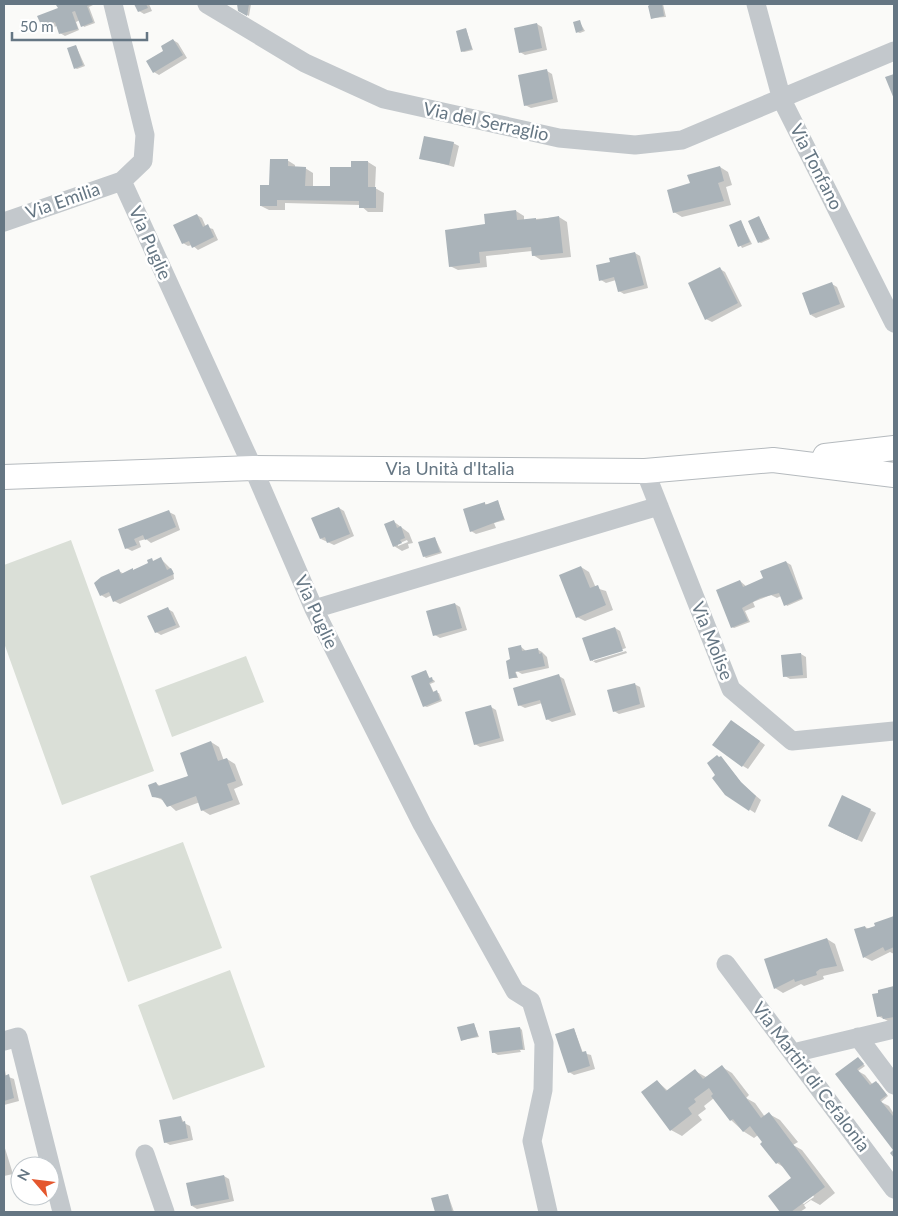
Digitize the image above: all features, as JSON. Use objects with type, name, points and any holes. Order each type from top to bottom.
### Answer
[{"type":"main road","points":[[773,460],[894,448]]},
{"type":"main road","name":"Via Unità d'Italia","points":[[4,477],[252,468],[644,471],[773,460],[894,475]]},
{"type":"street","points":[[113,4],[146,136],[143,161],[122,181]]},
{"type":"street","name":"Via del Serraglio","points":[[208,4],[305,63],[384,99],[559,138],[635,145],[682,140],[894,52]]},
{"type":"street","name":"Via Tonfano","points":[[756,4],[782,100],[894,324]]},
{"type":"street","name":"Via Emilia","points":[[4,222],[122,181]]},
{"type":"street","name":"Via Puglie","points":[[122,181],[314,609],[422,824],[515,991],[531,1002],[544,1043],[542,1090],[532,1141],[548,1212]]},
{"type":"street","name":"Via Molise","points":[[644,471],[731,689],[792,741],[894,731]]},
{"type":"street","points":[[314,609],[658,506]]},
{"type":"street","name":"Via Martiri di Cefalonia","points":[[726,964],[894,1189]]},
{"type":"street","points":[[794,1053],[894,1029]]},
{"type":"street","points":[[858,1037],[894,1085]]},
{"type":"street","points":[[4,1041],[18,1038],[62,1212]]},
{"type":"street","points":[[145,1154],[165,1212]]},
{"type":"shaded area","points":[[71,540],[154,771],[62,805],[4,643],[4,565]]},
{"type":"shaded area","points":[[246,656],[264,702],[172,737],[155,690]]},
{"type":"shaded area","points":[[183,842],[222,948],[128,982],[90,876]]},
{"type":"shaded area","points":[[230,970],[265,1067],[173,1100],[138,1005]]},
{"type":"building","points":[[93,4],[87,6],[93,22],[81,27],[75,11],[72,12],[78,29],[59,34],[55,22],[42,27],[37,16],[58,8],[56,5]]},
{"type":"building","points":[[134,4],[146,4],[148,8],[138,12]]},
{"type":"building","points":[[237,4],[249,4],[247,16],[238,11]]},
{"type":"building","points":[[651,4],[662,4],[664,16],[651,19],[648,6]]},
{"type":"building","points":[[580,20],[583,30],[576,33],[573,22]]},
{"type":"building","points":[[537,23],[542,48],[519,53],[514,28]]},
{"type":"building","points":[[466,28],[472,49],[461,52],[456,31]]},
{"type":"building","points":[[173,39],[183,55],[153,73],[146,61],[163,51],[161,46]]},
{"type":"building","points":[[76,45],[83,65],[74,69],[67,48]]},
{"type":"building","points":[[547,69],[553,99],[524,106],[518,75]]},
{"type":"building","points":[[894,74],[894,99],[885,77]]},
{"type":"building","points":[[424,136],[454,142],[449,165],[419,159]]},
{"type":"building","points":[[270,159],[288,159],[288,166],[306,167],[305,186],[330,186],[330,167],[351,167],[351,161],[368,161],[368,187],[376,187],[376,208],[359,208],[359,201],[277,200],[277,206],[260,206],[260,185],[269,185]]},
{"type":"building","points":[[720,166],[724,181],[718,183],[724,201],[673,213],[667,190],[690,183],[687,175]]},
{"type":"building","points":[[516,210],[517,220],[536,218],[536,220],[559,216],[563,253],[532,256],[531,247],[479,252],[480,263],[449,267],[445,230],[485,224],[484,214]]},
{"type":"building","points":[[197,214],[203,227],[208,224],[214,237],[192,248],[189,241],[182,244],[173,225]]},
{"type":"building","points":[[759,216],[769,238],[758,243],[748,221]]},
{"type":"building","points":[[741,220],[750,242],[738,247],[729,225]]},
{"type":"building","points":[[635,252],[644,285],[618,292],[614,277],[599,281],[596,265],[610,262],[609,258]]},
{"type":"building","points":[[720,267],[738,303],[705,320],[688,283]]},
{"type":"building","points":[[832,282],[840,304],[810,315],[802,293]]},
{"type":"building","points":[[498,500],[504,519],[470,532],[463,509],[485,502],[485,505]]},
{"type":"building","points":[[339,507],[350,534],[327,543],[325,537],[320,539],[311,518]]},
{"type":"building","points":[[169,510],[176,527],[145,540],[143,535],[134,539],[137,545],[125,549],[118,529]]},
{"type":"building","points":[[394,520],[397,528],[401,526],[405,538],[400,540],[402,543],[393,547],[384,524]]},
{"type":"building","points":[[435,537],[440,552],[423,557],[418,542]]},
{"type":"building","points":[[161,557],[167,570],[171,568],[174,574],[113,602],[109,592],[100,596],[94,583],[101,577],[119,569],[121,574],[133,568],[133,570],[148,563],[147,560],[152,558],[153,561]]},
{"type":"building","points":[[786,561],[802,598],[784,606],[779,593],[760,598],[742,608],[748,621],[731,628],[716,590],[740,580],[743,587],[763,578],[760,571]]},
{"type":"building","points":[[581,566],[590,588],[598,585],[606,605],[576,618],[559,575]]},
{"type":"building","points":[[455,603],[462,628],[433,636],[426,611]]},
{"type":"building","points":[[168,607],[176,625],[155,633],[147,616]]},
{"type":"building","points":[[615,627],[623,651],[590,661],[582,638]]},
{"type":"building","points":[[521,645],[522,651],[538,648],[539,654],[542,653],[545,666],[515,672],[517,677],[509,679],[506,661],[510,659],[508,648]]},
{"type":"building","points":[[801,653],[803,675],[783,677],[781,655]]},
{"type":"building","points":[[426,670],[429,678],[432,677],[433,681],[429,683],[433,692],[437,690],[440,700],[423,707],[411,676]]},
{"type":"building","points":[[559,674],[571,712],[546,720],[540,700],[518,706],[513,688]]},
{"type":"building","points":[[635,683],[640,704],[613,712],[607,690]]},
{"type":"building","points":[[491,705],[500,738],[474,745],[465,712]]},
{"type":"building","points":[[731,720],[760,741],[742,767],[712,745]]},
{"type":"building","points":[[211,741],[218,761],[227,758],[236,781],[227,784],[233,800],[201,811],[196,796],[167,807],[161,798],[152,797],[148,785],[156,782],[158,786],[188,776],[180,753]]},
{"type":"building","points":[[717,755],[721,756],[741,782],[756,796],[749,811],[725,795],[712,778],[715,775],[707,763]]},
{"type":"building","points":[[842,795],[871,809],[857,840],[828,826]]},
{"type":"building","points":[[894,916],[894,947],[885,951],[883,947],[863,958],[854,929],[865,926],[866,929],[875,926],[874,923]]},
{"type":"building","points":[[827,938],[837,966],[820,969],[816,972],[817,975],[795,982],[794,979],[774,989],[764,959]]},
{"type":"building","points":[[894,986],[894,1017],[883,1019],[882,1016],[877,1017],[872,994],[878,993],[878,990]]},
{"type":"building","points":[[474,1023],[478,1036],[461,1041],[457,1027]]},
{"type":"building","points":[[520,1027],[523,1049],[492,1053],[489,1031]]},
{"type":"building","points":[[574,1028],[582,1052],[586,1051],[590,1066],[568,1073],[555,1034]]},
{"type":"building","points":[[858,1057],[864,1064],[857,1069],[870,1085],[876,1081],[887,1095],[880,1100],[894,1115],[894,1158],[890,1153],[893,1150],[835,1074]]},
{"type":"building","points":[[722,1065],[761,1118],[769,1112],[825,1187],[791,1212],[780,1212],[768,1196],[791,1178],[779,1162],[776,1164],[760,1144],[762,1142],[750,1126],[743,1132],[733,1119],[730,1121],[711,1096],[713,1094],[709,1088],[694,1099],[696,1102],[688,1108],[692,1114],[670,1131],[641,1092],[657,1080],[666,1091],[695,1069],[703,1079]]},
{"type":"building","points":[[9,1074],[14,1098],[4,1101],[4,1076]]},
{"type":"building","points":[[181,1116],[182,1122],[185,1121],[188,1138],[164,1143],[159,1120]]},
{"type":"building","points":[[224,1175],[229,1199],[191,1206],[186,1183]]},
{"type":"building","points":[[448,1194],[452,1211],[435,1212],[431,1198]]}]
